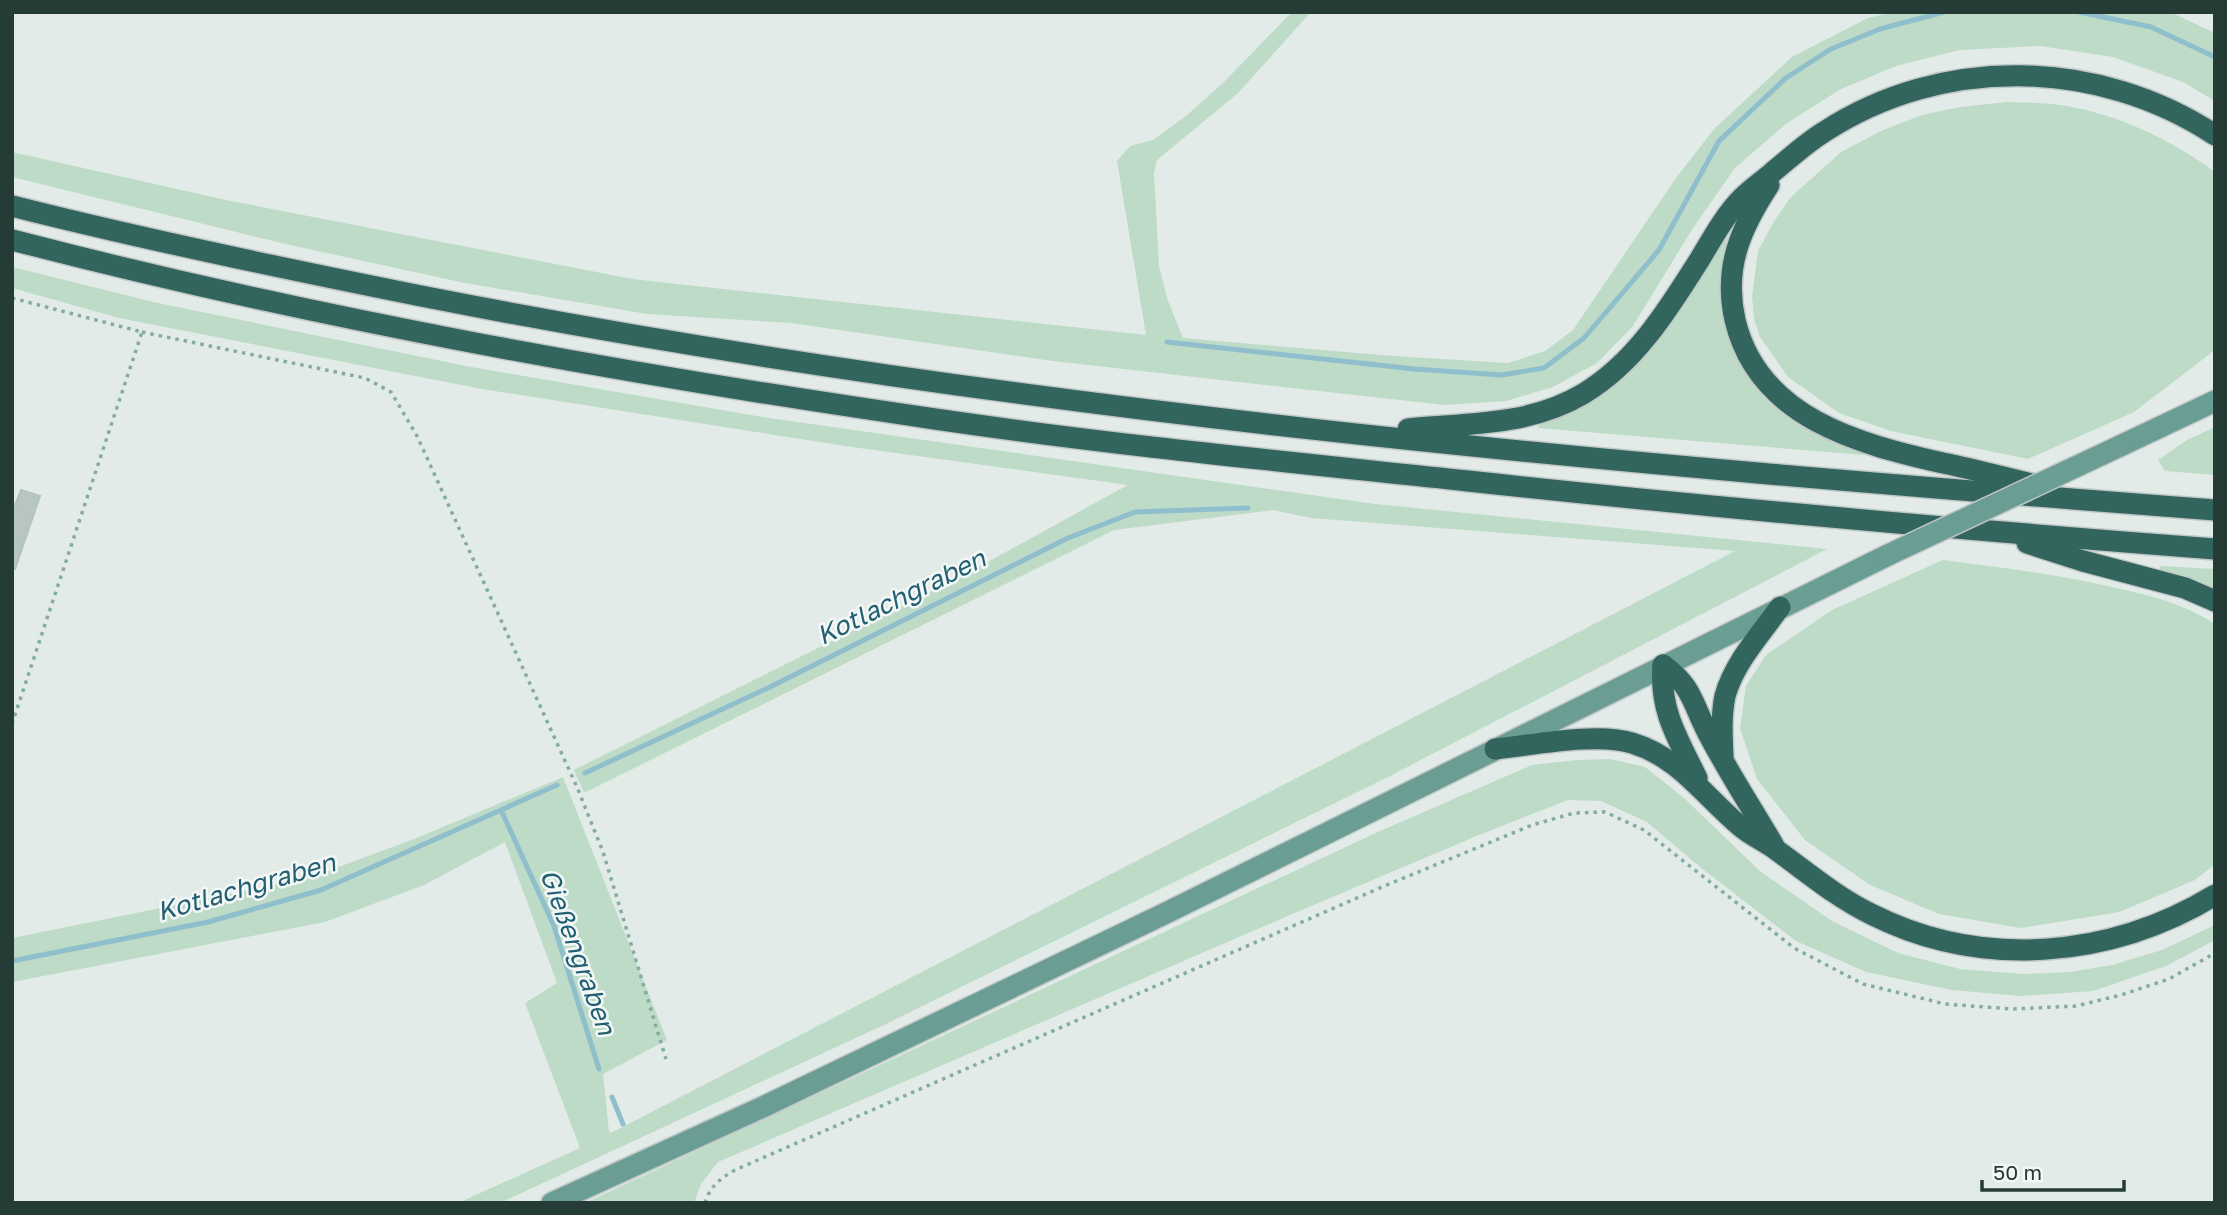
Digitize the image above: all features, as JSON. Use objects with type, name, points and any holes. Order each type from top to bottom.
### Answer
[{"type":"highway","points":[[1364,434],[1509,421],[1560,406],[1583,394],[1609,375],[1644,340],[1677,296],[1741,199],[1824,131],[1899,94],[1950,81],[1990,76],[2060,78],[2107,87],[2170,110],[2215,135]]},
{"type":"highway","points":[[1781,165],[1746,221],[1738,241],[1733,264],[1732,294],[1741,341],[1756,368],[1774,390],[1812,419],[1842,435],[1881,449],[2095,500]]},
{"type":"highway","points":[[12,206],[274,267],[616,333],[811,365],[1007,392],[1595,459],[2215,510]]},
{"type":"highway","points":[[12,240],[272,303],[496,348],[937,419],[1354,470],[1581,494],[2215,550]]},
{"type":"highway","points":[[1996,532],[2083,561],[2185,588],[2215,601]]},
{"type":"highway","points":[[1723,758],[1722,724],[1725,697],[1732,677],[1780,607]]},
{"type":"highway","points":[[1702,789],[1665,710],[1661,685],[1663,665],[1680,677],[1710,737],[1776,850]]},
{"type":"highway","points":[[1496,748],[1594,739],[1630,742],[1652,750],[1677,766],[1741,827],[1819,883],[1872,915],[1935,939],[1985,948],[2021,951],[2053,949],[2119,938],[2151,927],[2215,894]]},
{"type":"main road","points":[[552,1203],[763,1107],[1166,913],[1780,607],[2215,401]]},
{"type":"path","points":[[12,298],[142,332],[365,378],[391,392],[417,436],[577,787],[603,852],[666,1059]]},
{"type":"path","points":[[12,724],[142,332]]},
{"type":"path","points":[[705,1203],[714,1185],[735,1170],[1382,887],[1532,825],[1574,813],[1605,812],[1644,830],[1794,948],[1863,984],[1945,1004],[2013,1009],[2076,1006],[2169,979],[2215,953]]},
{"type":"green space","points":[[1292,12],[1311,12],[1238,93],[1157,160],[1154,173],[1159,266],[1167,298],[1183,338],[1508,363],[1545,351],[1573,330],[1676,178],[1714,129],[1792,57],[1868,18],[1894,12],[2170,12],[2215,33],[2215,101],[2183,82],[2113,57],[2040,46],[1960,50],[1896,66],[1841,89],[1787,123],[1735,168],[1693,228],[1633,326],[1597,363],[1553,387],[1506,401],[1444,405],[1053,361],[791,323],[647,314],[465,283],[290,245],[12,177],[12,152],[226,200],[632,279],[1146,335],[1117,161],[1130,146],[1153,140],[1186,116],[1224,82]]},
{"type":"green space","points":[[2007,102],[2073,107],[2116,119],[2177,147],[2215,172],[2215,350],[2134,412],[2028,459],[1891,431],[1839,413],[1788,377],[1760,337],[1754,319],[1752,296],[1758,251],[1773,223],[1790,198],[1841,152],[1883,130],[1922,115],[1960,107]]},
{"type":"green space","points":[[1728,235],[1721,267],[1720,303],[1729,338],[1741,364],[1757,386],[1798,422],[1848,447],[1876,456],[1538,428],[1540,424],[1574,410],[1603,392],[1651,348]]},
{"type":"green space","points":[[12,267],[158,303],[471,367],[769,418],[1375,504],[1827,549],[1390,776],[886,1024],[500,1203],[458,1203],[580,1148],[525,1003],[557,983],[505,842],[424,885],[325,922],[12,982],[12,938],[309,878],[414,839],[563,777],[667,1040],[603,1074],[609,1132],[613,1132],[1735,551],[1311,518],[1273,510],[1114,530],[584,793],[574,770],[964,575],[1128,485],[852,447],[482,389],[119,318],[12,288]]},
{"type":"green space","points":[[2215,427],[2215,475],[2165,471],[2158,460],[2187,440]]},
{"type":"green space","points":[[1943,560],[2021,570],[2129,591],[2187,609],[2215,624],[2215,864],[2195,880],[2119,912],[2021,928],[1939,914],[1870,885],[1805,840],[1757,779],[1740,728],[1746,686],[1766,655],[1832,610]]},
{"type":"green space","points":[[2160,566],[2215,569],[2215,592],[2160,571]]},
{"type":"green space","points":[[1610,759],[1645,767],[1684,798],[1761,872],[1832,921],[1898,953],[1960,969],[2024,974],[2070,972],[2112,965],[2162,950],[2215,925],[2215,940],[2166,966],[2093,991],[2020,996],[1952,990],[1866,972],[1796,941],[1647,822],[1601,801],[1568,800],[1290,915],[718,1162],[701,1184],[694,1203],[585,1203],[1378,832],[1532,765]]},
{"type":"building","points":[[21,490],[40,496],[15,569],[12,568],[12,513]]},
{"type":"waterway","points":[[1167,342],[1414,369],[1502,375],[1544,368],[1584,338],[1659,250],[1719,141],[1786,78],[1831,49],[1880,29],[1944,12]]},
{"type":"waterway","points":[[2079,12],[2151,27],[2215,57]]},
{"type":"waterway","name":"Kotlachgraben","points":[[585,773],[770,687],[1068,538],[1135,512],[1248,508]]},
{"type":"waterway","name":"Kotlachgraben","points":[[12,961],[208,922],[321,890],[557,785]]},
{"type":"waterway","name":"Gießengraben","points":[[501,810],[554,926],[599,1069]]},
{"type":"waterway","name":"Gießengraben","points":[[612,1097],[623,1124]]}]
